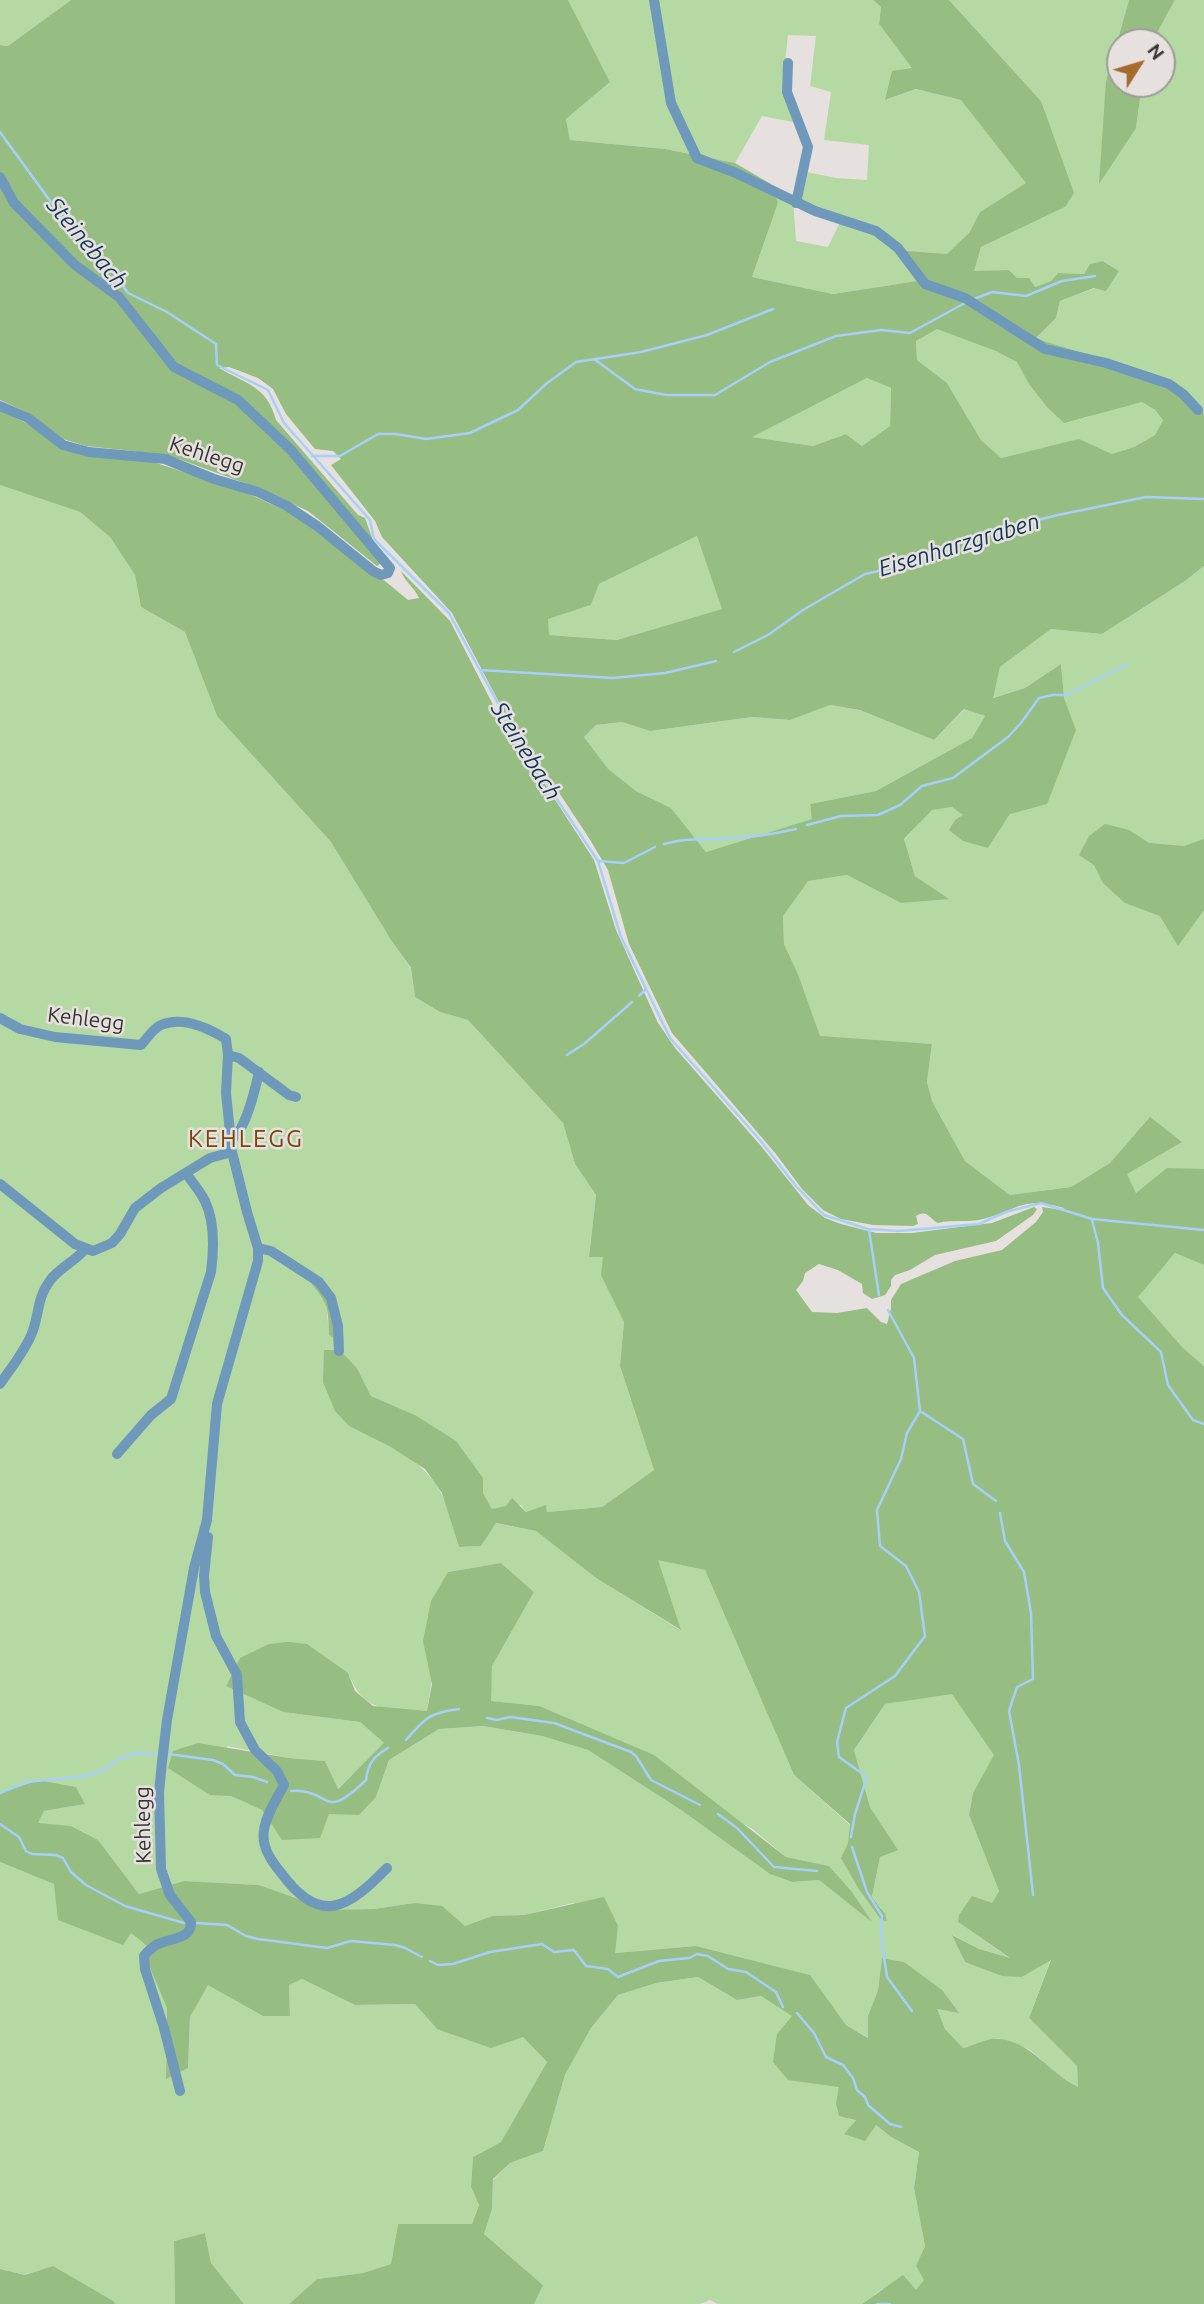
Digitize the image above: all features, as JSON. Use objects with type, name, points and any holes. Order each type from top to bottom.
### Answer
[{"type":"street","points":[[654,0],[671,103],[697,158],[736,173],[796,203],[876,231],[898,248],[925,284],[970,301],[1045,349],[1146,374],[1169,384],[1198,410]]},
{"type":"street","points":[[788,63],[786,92],[808,147],[796,203]]},
{"type":"street","name":"Kehlegg","points":[[0,177],[14,203],[75,265],[119,297],[174,367],[238,400],[290,449],[366,541],[387,562],[390,568],[388,573],[381,575],[317,526],[287,506],[258,492],[214,479],[164,459],[89,452],[63,444],[28,418],[0,406]]},
{"type":"street","name":"Kehlegg","points":[[0,1018],[20,1030],[55,1037],[141,1045],[160,1025],[172,1022],[194,1024],[226,1039],[226,1093],[232,1152],[258,1248],[256,1273],[217,1404],[206,1520],[194,1568],[167,1720],[159,1793],[161,1870],[170,1895],[192,1927],[190,1932],[158,1944],[144,1956],[145,1969],[180,2091]]},
{"type":"street","name":"Kehlegg","points":[[228,1055],[236,1056],[289,1095],[296,1097]]},
{"type":"street","points":[[231,1140],[236,1136],[252,1102],[259,1072]]},
{"type":"street","points":[[0,1184],[85,1249],[93,1251],[112,1243],[135,1208],[161,1188],[210,1158],[232,1152]]},
{"type":"street","points":[[117,1454],[151,1415],[171,1399],[211,1272],[211,1222],[205,1201],[186,1173]]},
{"type":"street","points":[[258,1248],[271,1251],[319,1282],[331,1298],[338,1325],[339,1351]]},
{"type":"street","points":[[0,1384],[29,1340],[39,1299],[47,1284],[85,1249]]},
{"type":"street","name":"Kehlegg","points":[[206,1520],[208,1537],[205,1592],[216,1636],[237,1675],[240,1722],[255,1750],[277,1771],[284,1785],[264,1829],[263,1841],[271,1860],[300,1897],[313,1904],[332,1906],[350,1901],[387,1868]]},
{"type":"green space","points":[[0,0],[71,0],[8,46],[0,45]]},
{"type":"green space","points":[[71,0],[568,0],[610,82],[566,119],[570,140],[665,149],[735,163],[771,184],[778,203],[752,277],[833,294],[924,280],[906,251],[947,254],[969,233],[980,212],[1026,183],[961,100],[916,89],[885,100],[892,71],[912,68],[879,24],[881,7],[873,0],[949,0],[1041,101],[1074,193],[1065,207],[981,247],[974,271],[1009,270],[1017,278],[1029,278],[1035,287],[1051,281],[1058,273],[1084,274],[1090,264],[1103,261],[1119,271],[1106,291],[1094,288],[1060,301],[1056,318],[1036,338],[1154,376],[1193,399],[1204,414],[1204,566],[1102,634],[1051,629],[1000,667],[993,698],[1025,688],[1061,664],[1064,698],[1076,730],[1047,804],[1010,814],[988,848],[963,841],[949,830],[955,820],[963,815],[952,807],[932,810],[904,839],[915,876],[949,899],[901,903],[847,875],[808,881],[783,916],[784,944],[798,974],[820,1036],[932,1044],[927,1082],[932,1101],[965,1161],[1010,1195],[1071,1187],[1110,1163],[1150,1117],[1182,1142],[1127,1174],[1136,1193],[1167,1168],[1204,1169],[1204,1265],[1175,1253],[1138,1297],[1183,1348],[1204,1366],[1204,2304],[862,2304],[903,2275],[916,2290],[924,2280],[916,2266],[925,2246],[914,2188],[919,2152],[891,2137],[876,2125],[865,2141],[844,2134],[856,2120],[839,2116],[836,2103],[839,2087],[788,2080],[773,2062],[777,2034],[792,2016],[761,1996],[737,2000],[698,1977],[656,1983],[618,1995],[591,2028],[565,2075],[543,2151],[510,2163],[493,2179],[492,2209],[484,2234],[543,2285],[534,2304],[289,2304],[317,2279],[363,2273],[391,2264],[398,2224],[472,2224],[479,2205],[471,2187],[473,2157],[501,2142],[547,2062],[523,2037],[491,2048],[437,2029],[415,2004],[355,2005],[302,1979],[289,1985],[290,2016],[263,2016],[208,1985],[190,2017],[188,2068],[166,2079],[167,2008],[149,1965],[147,1946],[131,1933],[123,1945],[58,1920],[54,1884],[0,1862],[0,1793],[39,1780],[76,1787],[85,1804],[44,1811],[38,1823],[71,1826],[98,1840],[139,1894],[184,1881],[259,1885],[320,1910],[374,1909],[414,1903],[442,1906],[465,1926],[492,1916],[524,1915],[604,1897],[618,1926],[615,1953],[696,1946],[810,1975],[846,2025],[868,2038],[868,2016],[878,1990],[882,1958],[904,1962],[942,1990],[959,2013],[937,2009],[945,2029],[963,2048],[992,2039],[1012,2042],[1022,2046],[1078,2087],[1077,2066],[1029,2018],[1051,1960],[1022,1977],[1002,1976],[965,1962],[952,1935],[979,1949],[1010,1958],[958,1922],[959,1915],[972,1896],[992,1903],[999,1891],[969,1815],[973,1793],[994,1755],[952,1694],[885,1704],[854,1750],[870,1807],[898,1850],[880,1857],[872,1897],[887,1921],[881,1920],[841,1858],[848,1843],[850,1824],[794,1775],[705,1570],[658,1560],[681,1630],[596,1578],[536,1531],[496,1523],[481,1546],[459,1547],[442,1493],[425,1469],[391,1447],[349,1426],[335,1411],[323,1382],[324,1350],[334,1350],[333,1338],[329,1335],[328,1312],[324,1302],[311,1283],[322,1288],[330,1306],[337,1347],[357,1368],[371,1396],[415,1415],[456,1441],[483,1478],[483,1493],[492,1509],[506,1506],[512,1498],[526,1512],[546,1505],[547,1512],[602,1507],[654,1470],[620,1366],[624,1322],[601,1275],[603,1257],[589,1257],[596,1195],[575,1164],[563,1123],[468,1020],[440,1012],[415,997],[411,968],[331,842],[217,716],[185,632],[141,607],[135,575],[110,537],[80,512],[0,485],[0,410],[30,425],[52,442],[153,462],[240,490],[293,514],[408,600],[419,598],[401,571],[450,621],[510,738],[532,764],[594,860],[616,930],[658,1023],[675,1048],[761,1146],[808,1205],[825,1218],[876,1233],[912,1233],[992,1223],[1034,1207],[1037,1209],[1033,1215],[996,1241],[935,1255],[910,1270],[895,1275],[885,1295],[872,1299],[863,1293],[862,1284],[838,1270],[819,1264],[805,1273],[796,1290],[812,1312],[837,1313],[867,1308],[881,1322],[887,1324],[891,1300],[901,1284],[955,1261],[1002,1250],[1036,1222],[1043,1212],[1042,1207],[1064,1208],[1039,1203],[1022,1205],[977,1220],[938,1223],[923,1214],[916,1216],[918,1224],[913,1226],[873,1225],[841,1219],[823,1210],[802,1189],[776,1154],[672,1033],[629,944],[608,870],[542,767],[520,742],[452,613],[382,537],[375,521],[331,465],[341,459],[333,451],[315,449],[286,414],[273,389],[258,378],[229,367],[219,368],[261,393],[276,420],[358,515],[365,518],[380,560],[377,566],[308,511],[261,489],[179,459],[86,446],[63,439],[26,412],[0,400],[0,45],[8,46]],"holes":[[[937,329],[996,351],[1017,362],[1029,384],[1064,423],[1142,402],[1155,410],[1163,420],[1155,435],[1134,447],[1112,454],[1079,439],[1001,458],[981,440],[947,383],[917,360],[916,341]],[[867,378],[891,388],[890,426],[862,446],[846,434],[813,446],[752,437]],[[697,536],[722,609],[617,640],[549,635],[548,619],[591,605],[599,584]],[[830,705],[860,710],[934,740],[964,709],[985,716],[972,738],[876,791],[810,804],[812,819],[706,852],[671,808],[636,791],[608,769],[584,737],[596,725],[622,722],[650,731],[752,717],[790,720]]]},
{"type":"green space","points":[[568,0],[873,0],[881,7],[879,24],[913,69],[886,100],[916,89],[961,100],[1027,183],[980,212],[969,233],[925,280],[833,294],[752,277],[778,203],[773,191],[793,199],[796,241],[828,247],[840,222],[799,207],[806,172],[867,180],[869,145],[824,140],[831,92],[810,86],[816,36],[788,35],[782,89],[793,122],[762,116],[735,163],[665,149],[570,140],[566,119],[610,82]]},
{"type":"green space","points":[[949,0],[1129,0],[1121,28],[1106,28],[1106,98],[1117,98],[1136,128],[1140,98],[1176,98],[1176,28],[1160,28],[1175,0],[1204,0],[1204,414],[1200,404],[1125,364],[1036,338],[1056,318],[1060,301],[1095,288],[1119,271],[1104,261],[1090,264],[1084,274],[1058,273],[1051,281],[1035,287],[1017,278],[1009,270],[973,272],[981,247],[1065,207],[1041,101]]},
{"type":"green space","points":[[1129,0],[1175,0],[1160,28],[1121,28]]},
{"type":"green space","points":[[1106,81],[1106,98],[1140,98],[1136,128],[1099,184]]},
{"type":"green space","points":[[937,328],[1018,362],[1029,384],[1085,418],[1109,409],[1142,402],[1155,410],[1163,420],[1155,435],[1134,447],[1112,454],[1079,440],[1000,458],[981,440],[947,383],[917,360],[916,341]]},
{"type":"green space","points":[[867,378],[891,388],[890,426],[862,446],[846,434],[813,446],[751,437]]},
{"type":"green space","points":[[0,485],[80,512],[110,537],[135,575],[141,607],[185,632],[217,716],[331,842],[411,969],[415,997],[440,1012],[468,1020],[563,1123],[575,1164],[596,1195],[589,1256],[603,1257],[624,1322],[620,1366],[654,1470],[602,1507],[547,1512],[546,1506],[526,1512],[521,1505],[492,1509],[483,1493],[483,1478],[415,1415],[371,1396],[357,1368],[337,1347],[326,1295],[312,1283],[326,1301],[329,1335],[333,1338],[334,1351],[325,1350],[349,1426],[400,1451],[423,1469],[440,1491],[446,1504],[459,1547],[481,1546],[495,1523],[536,1531],[596,1578],[680,1630],[657,1559],[705,1570],[794,1775],[850,1825],[848,1843],[842,1858],[858,1888],[881,1920],[881,1908],[872,1897],[880,1857],[897,1849],[870,1807],[854,1750],[885,1704],[952,1693],[995,1755],[973,1793],[969,1815],[999,1891],[992,1903],[958,1922],[1012,1960],[979,1949],[953,1935],[965,1962],[1022,1977],[1051,1959],[1029,2018],[1077,2066],[1078,2088],[1029,2049],[998,2038],[963,2048],[945,2029],[936,2009],[958,2012],[904,1962],[882,1958],[878,1990],[868,2016],[869,2038],[846,2025],[809,1975],[696,1946],[614,1953],[618,1926],[573,1903],[524,1915],[492,1916],[465,1926],[414,1903],[374,1909],[320,1910],[259,1885],[184,1881],[139,1894],[98,1840],[71,1826],[37,1824],[44,1811],[84,1804],[76,1787],[39,1780],[0,1793]],"holes":[[[501,1563],[534,1592],[492,1666],[490,1701],[539,1706],[754,1830],[786,1857],[829,1866],[870,1920],[819,1880],[792,1882],[770,1874],[681,1810],[588,1750],[542,1736],[483,1726],[439,1729],[389,1760],[376,1797],[329,1814],[283,1840],[262,1810],[231,1796],[227,1746],[289,1758],[325,1761],[337,1789],[385,1744],[360,1722],[283,1712],[226,1686],[240,1658],[348,1673],[355,1687],[370,1703],[389,1709],[427,1711],[448,1572]]]},
{"type":"green space","points":[[697,536],[723,609],[617,640],[549,635],[547,619],[591,605],[599,584]]},
{"type":"green space","points":[[1204,566],[1204,1169],[1167,1169],[1136,1193],[1126,1174],[1150,1118],[1110,1163],[1071,1187],[1010,1195],[965,1161],[932,1101],[927,1082],[932,1044],[820,1037],[798,974],[784,944],[783,916],[807,881],[847,875],[901,903],[947,898],[915,876],[904,840],[932,809],[952,807],[964,815],[955,820],[950,830],[988,848],[1010,814],[1075,731],[1064,698],[1061,664],[1025,688],[992,698],[1000,667],[1051,629],[1102,634]]},
{"type":"green space","points":[[829,705],[860,710],[934,740],[965,709],[985,716],[972,738],[876,791],[810,804],[813,819],[706,852],[671,808],[636,791],[607,769],[584,737],[596,725],[622,722],[650,731],[752,717],[790,720]]},
{"type":"green space","points":[[1105,824],[1129,830],[1149,843],[1184,846],[1204,839],[1204,910],[1178,946],[1160,916],[1125,903],[1103,883],[1094,865],[1079,855],[1089,836]]},
{"type":"green space","points":[[1175,1253],[1204,1265],[1204,1366],[1183,1348],[1137,1297]]},
{"type":"green space","points":[[501,1563],[534,1592],[492,1666],[491,1701],[539,1706],[654,1755],[786,1857],[829,1866],[852,1892],[872,1922],[819,1880],[792,1882],[770,1874],[681,1810],[588,1750],[542,1736],[483,1726],[439,1729],[389,1760],[376,1797],[359,1815],[329,1814],[320,1838],[282,1840],[262,1810],[231,1796],[210,1795],[168,1768],[173,1751],[198,1743],[325,1761],[338,1789],[384,1743],[360,1722],[283,1712],[226,1686],[240,1658],[269,1644],[307,1644],[348,1673],[355,1691],[373,1706],[427,1711],[432,1684],[423,1641],[431,1601],[448,1572]]},
{"type":"green space","points":[[0,1862],[54,1884],[147,1946],[167,2008],[166,2078],[188,2068],[190,2017],[208,1984],[263,2016],[290,2016],[289,1985],[302,1979],[355,2005],[415,2004],[437,2029],[523,2037],[547,2062],[501,2142],[473,2157],[471,2187],[479,2205],[472,2224],[398,2224],[391,2264],[363,2273],[317,2279],[289,2304],[244,2304],[211,2263],[205,2233],[174,2241],[175,2304],[115,2304],[53,2266],[25,2275],[0,2269]]},
{"type":"green space","points":[[698,1977],[737,2000],[761,1996],[793,2016],[777,2034],[840,2087],[836,2103],[856,2119],[845,2135],[876,2125],[891,2137],[919,2152],[914,2188],[925,2246],[916,2266],[925,2280],[916,2290],[882,2289],[862,2304],[718,2304],[710,2300],[700,2304],[534,2304],[542,2284],[484,2234],[492,2209],[493,2180],[510,2163],[543,2151],[565,2075],[591,2028],[618,1995],[656,1983]]},
{"type":"green space","points":[[205,2233],[211,2263],[244,2304],[175,2304],[174,2241]]},
{"type":"green space","points":[[53,2266],[115,2304],[0,2304],[0,2269],[25,2275]]},
{"type":"waterway","name":"Steinebach","points":[[0,132],[64,220],[103,258],[128,293],[167,312],[216,344],[217,365],[268,390],[284,423],[370,520],[374,539],[449,613],[502,711],[513,740],[531,760],[598,861],[621,937],[670,1038],[824,1215],[868,1229],[899,1231],[979,1224],[1006,1212],[1041,1203],[1092,1219],[1204,1230]]},
{"type":"waterway","points":[[974,299],[992,292],[1026,296],[1062,281],[1095,276]]},
{"type":"waterway","points":[[594,359],[635,389],[666,395],[715,395],[770,362],[836,336],[881,330],[910,333],[965,303]]},
{"type":"waterway","points":[[312,456],[340,456],[378,434],[426,439],[470,433],[518,410],[546,384],[576,362],[641,352],[707,335],[773,309]]},
{"type":"waterway","name":"Eisenharzgraben","points":[[734,652],[768,635],[803,610],[865,574],[985,533],[1146,497],[1204,499]]},
{"type":"waterway","name":"Eisenharzgraben","points":[[480,670],[613,678],[665,673],[716,661]]},
{"type":"waterway","points":[[807,825],[841,816],[878,815],[900,805],[922,786],[953,778],[1008,737],[1039,698],[1067,695],[1127,664]]},
{"type":"waterway","points":[[664,844],[685,840],[748,837],[796,829]]},
{"type":"waterway","points":[[599,861],[624,863],[655,847]]},
{"type":"waterway","points":[[639,996],[646,989]]},
{"type":"waterway","points":[[567,1055],[584,1044],[632,1002]]},
{"type":"waterway","name":"Steinebach","points":[[1092,1220],[1098,1243],[1103,1288],[1122,1315],[1161,1352],[1168,1385],[1193,1420],[1204,1424]]},
{"type":"waterway","points":[[869,1230],[879,1295]]},
{"type":"waterway","points":[[888,1310],[914,1358],[920,1411],[963,1439],[973,1484],[996,1501]]},
{"type":"waterway","points":[[851,1837],[867,1777],[839,1757],[837,1742],[846,1708],[895,1676],[925,1636],[919,1592],[906,1566],[880,1546],[877,1510],[901,1459],[907,1433],[920,1411]]},
{"type":"waterway","points":[[1000,1513],[1005,1541],[1024,1572],[1031,1613],[1033,1679],[1017,1687],[1009,1711],[1019,1765],[1033,1895]]},
{"type":"waterway","points":[[406,1740],[428,1718],[441,1712],[459,1709]]},
{"type":"waterway","points":[[487,1718],[497,1720],[510,1717],[554,1723],[631,1752],[651,1780],[700,1805]]},
{"type":"waterway","points":[[291,1791],[304,1791],[327,1801],[341,1800],[366,1780],[372,1761],[388,1748]]},
{"type":"waterway","points":[[0,1793],[27,1782],[85,1776],[104,1770],[120,1758],[137,1753],[156,1754]]},
{"type":"waterway","points":[[168,1754],[213,1760],[223,1764],[235,1775],[267,1782]]},
{"type":"waterway","points":[[718,1814],[737,1828],[774,1867],[817,1871]]},
{"type":"waterway","points":[[0,1824],[19,1837],[26,1851],[63,1858],[71,1872],[86,1885],[125,1906],[184,1923]]},
{"type":"waterway","points":[[852,1847],[867,1892],[882,1916],[881,1935],[887,1977],[912,2011]]},
{"type":"waterway","points":[[197,1923],[227,1925],[246,1936],[258,1939],[327,1948],[351,1941],[395,1945],[422,1957]]},
{"type":"waterway","points":[[430,1961],[438,1965],[453,1964],[490,1952],[542,1944],[554,1952],[574,1950],[586,1966],[608,1969],[618,1977],[659,1961],[689,1958],[697,1954],[708,1956],[728,1969],[746,1972],[776,1992],[783,2007]]},
{"type":"waterway","points":[[797,2013],[814,2033],[826,2057],[843,2065],[868,2105],[890,2124],[901,2127]]},
{"type":"waterway","points":[[877,2304],[890,2304]]},
{"type":"district","name":"KEHLEGG","points":[[246,1139]]}]
